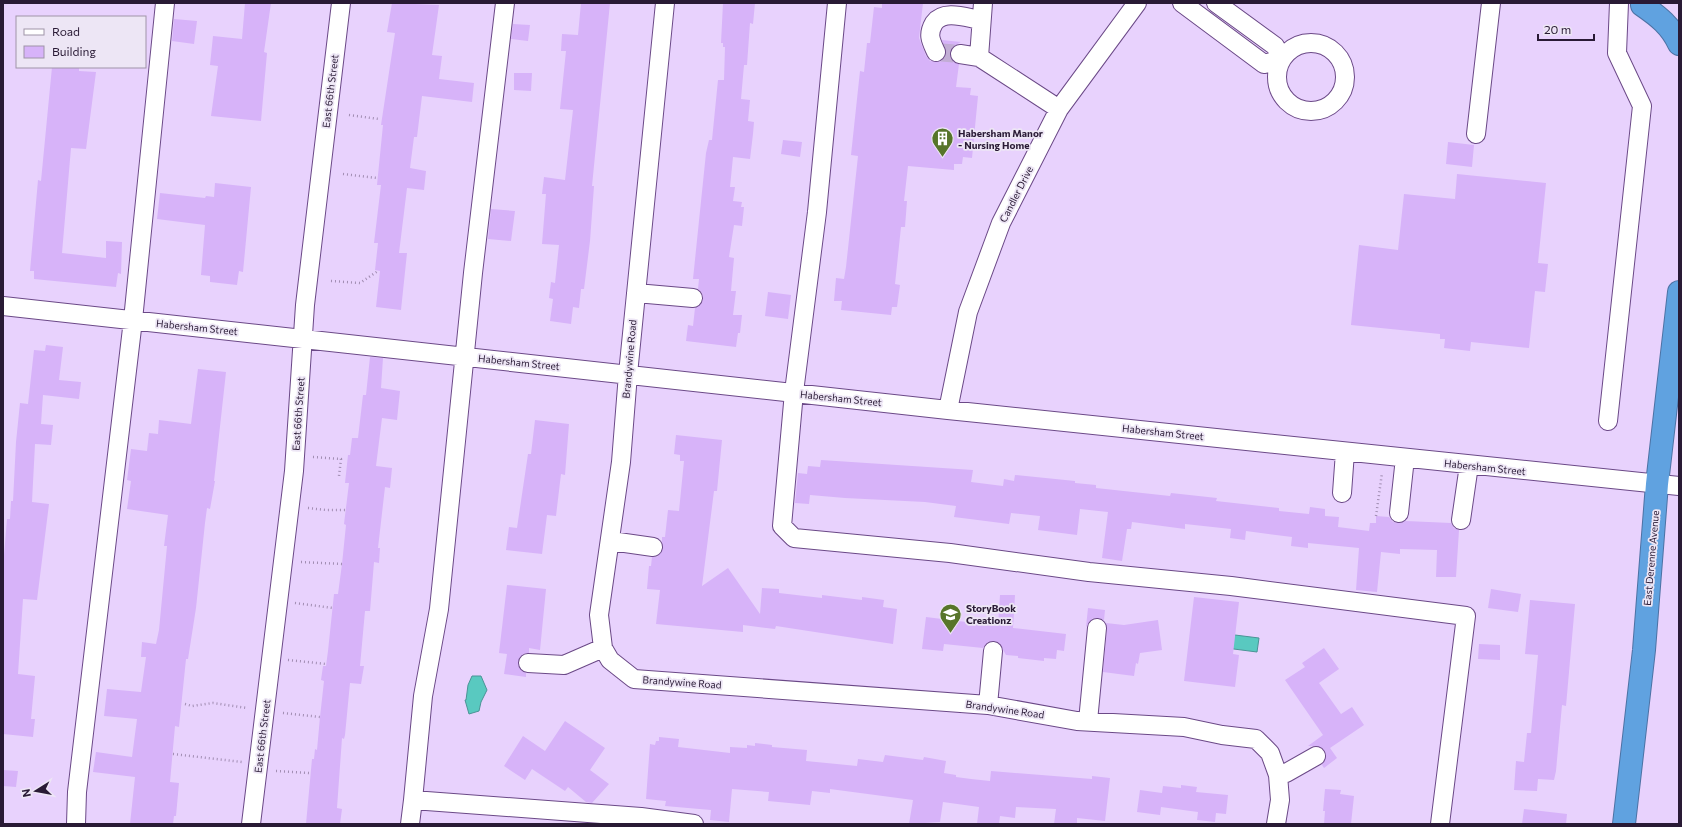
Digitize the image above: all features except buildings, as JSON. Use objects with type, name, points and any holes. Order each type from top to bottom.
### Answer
[{"type":"highway","points":[[1639,4],[1660,17],[1679,44]]},
{"type":"highway","name":"East Derenne Avenue","points":[[1624,824],[1644,650],[1658,484],[1679,292]]},
{"type":"street","points":[[76,824],[77,792],[133,320],[165,3]]},
{"type":"street","name":"East 66th Street","points":[[251,824],[294,470],[305,305],[341,3]]},
{"type":"street","points":[[410,824],[423,696],[439,610],[464,356],[505,3]]},
{"type":"street","name":"Brandywine Road","points":[[665,3],[628,374],[622,462],[599,615],[603,648],[610,660],[634,679],[988,705],[1088,721],[1184,727],[1222,735],[1256,739],[1270,753],[1278,775],[1280,800],[1276,824]]},
{"type":"street","points":[[837,3],[816,212],[794,392],[782,526],[794,538],[950,553],[1090,572],[1231,586],[1466,616],[1440,824]]},
{"type":"street","points":[[1182,3],[1206,21],[1264,64],[1282,59],[1276,46],[1218,4],[1206,21]]},
{"type":"street","points":[[1476,134],[1491,3]]},
{"type":"street","points":[[1608,422],[1642,106],[1617,53],[1619,3]]},
{"type":"street","name":"Candler Drive","points":[[948,410],[968,312],[1001,224],[1059,109],[1130,5]]},
{"type":"street","points":[[936,52],[929,37],[930,30],[937,19],[948,14],[982,12],[979,57]]},
{"type":"street","points":[[960,54],[979,57],[1059,109]]},
{"type":"street","points":[[636,292],[693,298]]},
{"type":"street","name":"Habersham Street","points":[[3,306],[948,410],[1679,486]]},
{"type":"street","points":[[1342,493],[1345,452]]},
{"type":"street","points":[[1399,513],[1405,458]]},
{"type":"street","points":[[1461,520],[1469,465]]},
{"type":"street","points":[[611,541],[653,547]]},
{"type":"street","points":[[1088,721],[1097,628]]},
{"type":"street","points":[[528,663],[564,665],[603,648]]},
{"type":"street","points":[[988,705],[993,651]]},
{"type":"street","points":[[1278,775],[1286,773],[1316,756]]},
{"type":"street","points":[[413,800],[641,817],[694,824]]},
{"type":"path","points":[[349,116],[379,119]]},
{"type":"path","points":[[343,174],[377,178]]},
{"type":"path","points":[[332,281],[360,284],[378,271]]},
{"type":"path","points":[[1376,516],[1384,456]]},
{"type":"path","points":[[312,457],[341,459],[339,476]]},
{"type":"path","points":[[306,508],[345,510]]},
{"type":"path","points":[[301,562],[342,564]]},
{"type":"path","points":[[278,601],[333,608]]},
{"type":"path","points":[[271,658],[326,664]]},
{"type":"path","points":[[185,704],[192,706],[213,703],[264,711],[320,717]]},
{"type":"path","points":[[173,754],[309,773]]},
{"type":"shaded area","points":[[1227,634],[1259,638],[1257,652],[1226,648]]},
{"type":"shaded area","points":[[472,676],[481,676],[487,690],[481,702],[479,711],[469,714],[465,700],[468,685]]},
{"type":"tunnel","points":[[936,52],[960,54]]},
{"type":"place","name":"Habersham Manor - Nursing Home","points":[[942,158]]},
{"type":"place","name":"StoryBook Creationz","points":[[951,634]]}]
